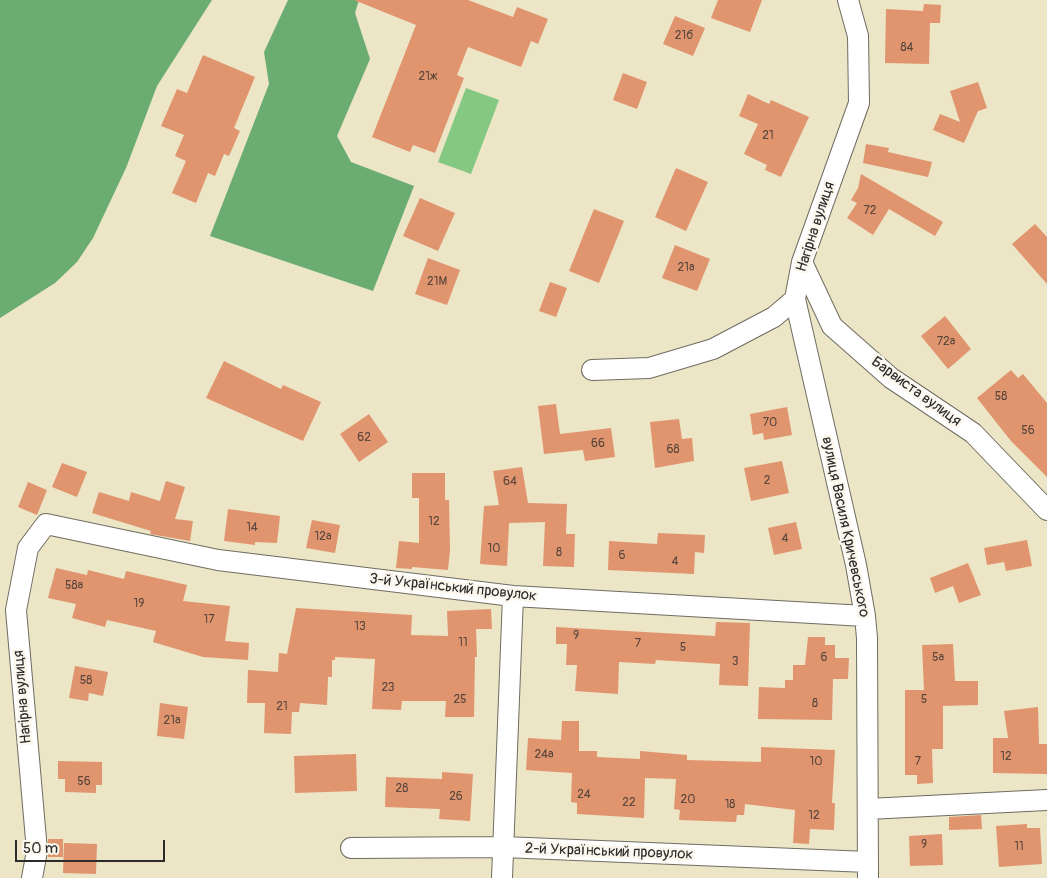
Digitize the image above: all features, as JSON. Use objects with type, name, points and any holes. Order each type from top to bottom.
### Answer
[{"type":"street","name":"Нагірна вулиця","points":[[795,299],[802,262],[859,103],[858,36],[848,0]]},
{"type":"street","name":"Барвиста вулиця","points":[[802,262],[832,326],[891,378],[973,433],[1047,510]]},
{"type":"street","points":[[592,370],[649,368],[713,350],[774,317],[795,299]]},
{"type":"street","name":"вулиця Василя Кричевського","points":[[795,299],[856,565],[867,638],[868,870]]},
{"type":"street","name":"Нагірна вулиця","points":[[32,878],[37,851],[16,610],[28,548],[46,524]]},
{"type":"street","name":"3-й Український провулок","points":[[46,524],[218,560],[513,596],[864,616]]},
{"type":"street","points":[[502,878],[513,596]]},
{"type":"street","points":[[868,809],[1047,800]]},
{"type":"street","name":"2-й Український провулок","points":[[351,848],[503,848],[868,870]]},
{"type":"green space","points":[[0,0],[212,0],[157,86],[126,168],[93,238],[77,262],[55,283],[0,318]]},
{"type":"green space","points":[[288,0],[359,0],[355,13],[370,59],[337,136],[351,162],[414,186],[373,291],[210,236],[269,84],[264,52]]},
{"type":"green space","points":[[466,88],[499,100],[471,174],[438,162]]},
{"type":"building","points":[[354,0],[468,0],[513,17],[517,7],[548,19],[538,44],[531,41],[521,67],[468,47],[457,75],[464,78],[435,153],[413,145],[410,152],[372,137],[416,25]]},
{"type":"building","points":[[718,0],[762,0],[750,32],[711,18]]},
{"type":"building","points":[[924,4],[941,5],[940,23],[930,23],[929,64],[885,63],[886,9],[923,11]]},
{"type":"building","points":[[675,16],[705,28],[693,56],[663,44]]},
{"type":"building","points":[[203,55],[255,77],[234,128],[240,131],[229,156],[224,154],[215,176],[208,173],[196,203],[172,193],[186,161],[175,156],[184,135],[161,126],[177,89],[187,93]]},
{"type":"building","points":[[623,73],[647,82],[637,109],[613,100]]},
{"type":"building","points":[[978,82],[987,108],[978,111],[964,143],[933,130],[940,114],[960,122],[950,91]]},
{"type":"building","points":[[748,94],[769,104],[771,100],[809,117],[781,177],[765,170],[767,165],[744,154],[758,124],[739,116]]},
{"type":"building","points":[[866,144],[889,148],[888,152],[932,162],[928,177],[863,163]]},
{"type":"building","points":[[676,168],[708,182],[686,231],[655,217]]},
{"type":"building","points":[[861,174],[943,222],[935,236],[889,209],[873,235],[847,218],[857,203],[851,200],[858,188]]},
{"type":"building","points":[[420,198],[455,213],[438,251],[403,236]]},
{"type":"building","points":[[594,209],[624,221],[599,283],[569,271]]},
{"type":"building","points":[[1035,224],[1047,237],[1047,284],[1012,244]]},
{"type":"building","points":[[675,245],[710,259],[697,291],[662,278]]},
{"type":"building","points":[[428,258],[460,270],[447,305],[415,294]]},
{"type":"building","points":[[550,282],[567,288],[556,317],[539,311]]},
{"type":"building","points":[[945,316],[971,349],[948,369],[921,336]]},
{"type":"building","points":[[224,361],[281,389],[283,385],[321,402],[303,441],[206,398]]},
{"type":"building","points":[[1011,370],[1018,378],[1023,374],[1047,403],[1047,477],[1011,441],[977,398]]},
{"type":"building","points":[[556,404],[560,434],[611,428],[615,457],[585,461],[583,450],[544,454],[538,406]]},
{"type":"building","points":[[787,407],[792,435],[764,440],[763,433],[753,435],[750,414]]},
{"type":"building","points":[[369,414],[388,442],[359,462],[340,434]]},
{"type":"building","points":[[679,419],[682,439],[692,438],[694,461],[655,468],[650,422]]},
{"type":"building","points":[[782,461],[789,493],[751,501],[744,468]]},
{"type":"building","points":[[62,463],[87,472],[77,497],[52,487]]},
{"type":"building","points":[[522,467],[528,503],[567,504],[566,534],[575,534],[574,567],[543,566],[545,522],[509,523],[507,566],[480,564],[484,506],[499,505],[493,471]]},
{"type":"building","points":[[412,473],[445,473],[445,500],[449,500],[450,550],[448,570],[412,567],[412,569],[396,568],[399,541],[419,543],[419,498],[412,498]]},
{"type":"building","points":[[166,481],[185,487],[175,519],[193,521],[190,541],[150,534],[151,531],[92,513],[99,492],[129,501],[131,492],[160,501]]},
{"type":"building","points":[[28,482],[47,490],[37,515],[18,507]]},
{"type":"building","points":[[228,509],[280,516],[277,543],[255,542],[255,545],[224,541]]},
{"type":"building","points":[[312,520],[340,525],[335,553],[306,548]]},
{"type":"building","points":[[796,522],[802,549],[774,555],[768,528]]},
{"type":"building","points":[[658,533],[705,535],[704,553],[695,552],[694,574],[608,570],[609,541],[657,544]]},
{"type":"building","points":[[1027,540],[1032,566],[1006,571],[1004,562],[987,565],[984,548]]},
{"type":"building","points":[[968,563],[981,595],[959,603],[953,586],[935,593],[930,578]]},
{"type":"building","points":[[56,568],[87,575],[88,570],[124,579],[126,571],[187,585],[183,601],[230,606],[225,641],[249,643],[248,660],[203,657],[153,642],[156,631],[107,620],[105,627],[72,618],[76,604],[48,598]]},
{"type":"building","points":[[296,608],[412,615],[411,635],[448,636],[447,611],[491,609],[492,629],[476,629],[477,657],[475,657],[474,717],[445,717],[446,701],[402,701],[401,710],[372,709],[375,659],[335,657],[335,660],[332,660],[332,677],[328,677],[327,705],[300,703],[299,712],[292,712],[291,734],[264,733],[265,703],[247,703],[248,670],[278,672],[279,653],[287,654]]},
{"type":"building","points":[[716,622],[750,623],[748,686],[719,685],[720,664],[656,660],[655,664],[619,662],[618,694],[575,691],[577,665],[566,665],[567,644],[556,644],[556,627],[715,636]]},
{"type":"building","points":[[808,637],[825,637],[825,645],[835,645],[835,658],[849,658],[848,679],[833,679],[832,720],[758,719],[759,687],[785,688],[785,680],[793,680],[793,665],[805,665]]},
{"type":"building","points":[[953,644],[955,681],[978,681],[978,705],[943,706],[943,749],[932,749],[933,783],[917,784],[917,775],[905,775],[905,690],[924,690],[922,645]]},
{"type":"building","points":[[75,666],[108,672],[103,696],[89,693],[88,701],[69,698]]},
{"type":"building","points":[[160,703],[188,707],[184,739],[157,736]]},
{"type":"building","points":[[1038,707],[1039,744],[1047,744],[1047,774],[993,773],[993,738],[1008,738],[1004,711]]},
{"type":"building","points":[[562,721],[579,721],[579,751],[597,751],[597,757],[640,759],[640,751],[687,755],[687,760],[761,762],[761,747],[835,750],[832,803],[835,803],[834,830],[810,829],[809,844],[793,843],[795,810],[745,804],[744,815],[737,815],[736,822],[679,820],[680,810],[674,809],[676,779],[645,778],[644,818],[577,814],[577,803],[571,802],[572,773],[526,770],[528,738],[561,740]]},
{"type":"building","points":[[356,754],[357,791],[295,793],[294,756]]},
{"type":"building","points":[[58,761],[102,762],[102,785],[96,785],[96,793],[65,792],[65,779],[58,779]]},
{"type":"building","points":[[442,772],[473,774],[470,821],[439,819],[440,809],[385,807],[386,777],[442,779]]},
{"type":"building","points":[[981,815],[982,829],[949,830],[949,817]]},
{"type":"building","points":[[1027,824],[1027,828],[1040,828],[1042,864],[999,867],[996,826]]},
{"type":"building","points":[[942,834],[943,865],[910,866],[909,836]]},
{"type":"building","points":[[48,839],[63,839],[63,857],[48,857]]},
{"type":"building","points":[[64,843],[97,844],[96,874],[63,873]]}]
